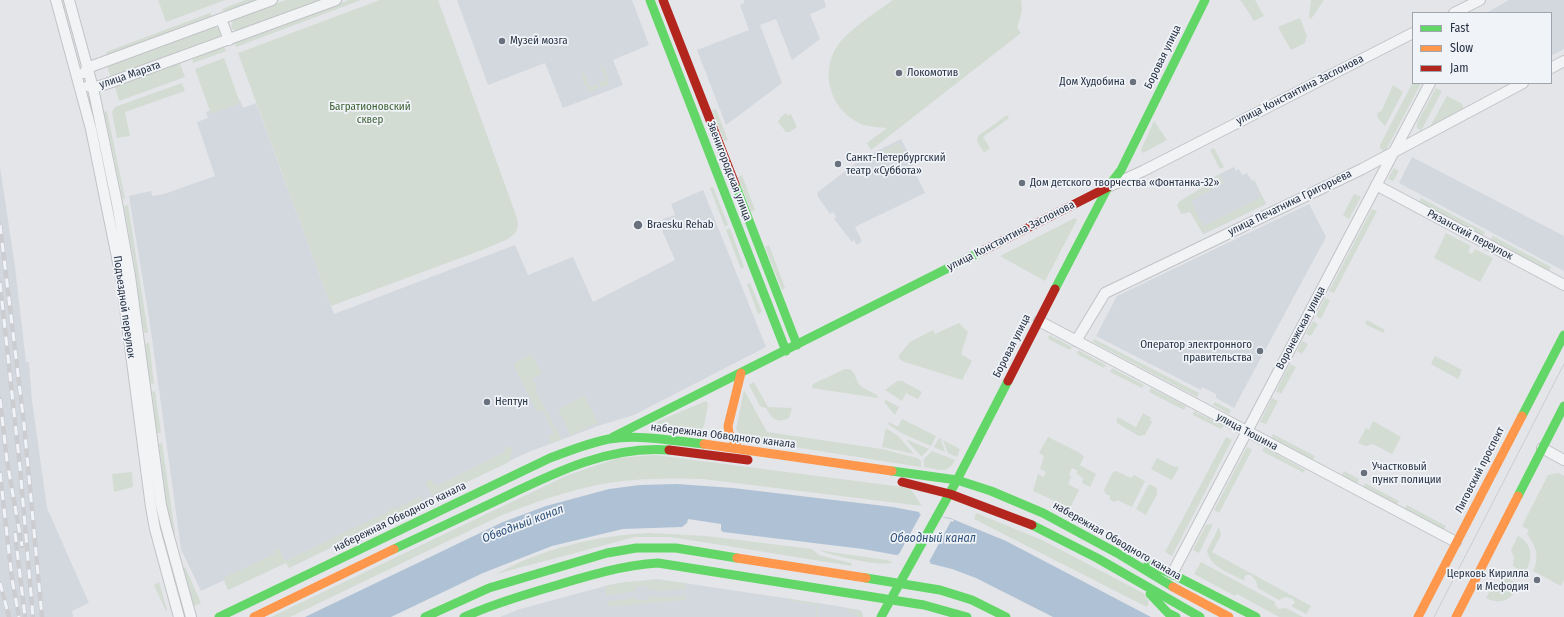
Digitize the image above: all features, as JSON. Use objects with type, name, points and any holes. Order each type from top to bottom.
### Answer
[{"type":"main road","name":"Звенигородская улица","points":[[650,0],[786,351]]},
{"type":"main road","name":"Звенигородская улица","points":[[662,0],[796,345]]},
{"type":"main road","name":"Боровая улица","points":[[900,583],[957,480],[1108,187],[1121,170],[1205,0]]},
{"type":"main road","name":"Боровая улица","points":[[1108,187],[1112,168],[1142,107]]},
{"type":"main road","name":"улица Константина Заслонова","points":[[556,471],[633,426],[741,374],[1108,187]]},
{"type":"main road","name":"Лиговский проспект","points":[[1418,617],[1564,335]]},
{"type":"main road","points":[[738,448],[729,434],[728,426],[741,374]]},
{"type":"main road","points":[[1456,617],[1564,406]]},
{"type":"main road","name":"набережная Обводного канала","points":[[219,617],[550,458],[588,444],[610,439],[630,438],[656,439],[738,448],[957,480],[991,491],[1023,504],[1117,553],[1160,580],[1228,617]]},
{"type":"main road","name":"набережная Обводного канала","points":[[254,617],[556,471],[617,453],[644,449],[667,450],[757,462]]},
{"type":"main road","points":[[889,480],[922,485],[949,493],[1012,516],[1062,539],[1200,617]]},
{"type":"main road","points":[[425,617],[489,588],[511,580],[607,553],[636,548],[676,548],[900,583],[947,592],[972,600],[1006,617]]},
{"type":"main road","points":[[1117,553],[1172,574],[1256,617]]},
{"type":"main road","points":[[464,617],[494,604],[590,576],[637,564],[658,563],[777,581],[942,609],[967,617]]},
{"type":"main road","points":[[1137,581],[1168,613],[1176,617]]},
{"type":"main road","points":[[881,617],[900,583]]},
{"type":"street","name":"Подъездной переулок","points":[[56,0],[91,129],[121,277],[151,507],[155,528],[180,617]]},
{"type":"street","name":"Подъездной переулок","points":[[68,0],[93,88],[117,203],[130,276],[162,506],[191,617]]},
{"type":"street","name":"улица Марата","points":[[272,0],[87,68],[79,82],[93,88],[336,0]]},
{"type":"street","points":[[1456,12],[1480,0]]},
{"type":"street","points":[[221,19],[228,40]]},
{"type":"street","name":"улица Константина Заслонова","points":[[1108,187],[1143,172],[1412,34]]},
{"type":"street","points":[[1552,67],[1564,61]]},
{"type":"street","name":"Воронежская улица","points":[[1172,574],[1429,84]]},
{"type":"street","name":"улица Печатника Григорьева","points":[[1076,341],[1105,293],[1393,153],[1521,84]]},
{"type":"street","name":"Рязанский переулок","points":[[1376,185],[1564,285]]},
{"type":"street","name":"улица Тюшина","points":[[1039,321],[1456,542]]},
{"type":"street","points":[[1542,448],[1564,460]]},
{"type":"shaded area","points":[[457,0],[632,0],[649,45],[613,60],[623,85],[563,108],[545,63],[488,85]]},
{"type":"shaded area","points":[[744,0],[824,0],[826,7],[810,14],[820,39],[792,60],[776,19],[760,25],[782,83],[726,125],[697,50],[749,30],[740,5],[744,3]]},
{"type":"shaded area","points":[[1509,0],[1564,0],[1564,49],[1552,55],[1552,12],[1488,12]]},
{"type":"shaded area","points":[[240,100],[243,108],[256,103],[334,314],[515,245],[528,275],[573,257],[593,302],[675,260],[661,228],[666,226],[663,219],[675,215],[671,204],[703,190],[766,347],[634,415],[598,426],[526,453],[289,568],[281,553],[201,591],[181,549],[150,324],[129,196],[151,191],[152,196],[164,194],[215,176],[197,122],[208,118],[206,112]]},
{"type":"shaded area","points":[[901,139],[914,164],[912,166],[925,193],[855,227],[862,241],[857,245],[854,240],[852,242],[834,219],[836,217],[833,212],[830,214],[817,195],[818,192],[861,159]]},
{"type":"shaded area","points":[[1412,157],[1564,236],[1564,271],[1399,183]]},
{"type":"shaded area","points":[[0,167],[15,267],[26,362],[29,362],[32,401],[47,508],[89,603],[72,611],[73,617],[0,617]]},
{"type":"shaded area","points":[[1234,167],[1236,171],[1239,169],[1242,175],[1247,173],[1252,181],[1254,180],[1266,204],[1204,234],[1188,202],[1224,183],[1220,174]]},
{"type":"shaded area","points":[[1309,204],[1326,237],[1234,408],[1216,398],[1216,394],[1202,387],[1201,390],[1096,336],[1117,296]]},
{"type":"shaded area","points":[[657,579],[859,610],[862,612],[863,617],[500,617],[520,609],[613,584]]},
{"type":"green space","points":[[158,0],[225,0],[166,22]]},
{"type":"green space","points":[[245,0],[258,0],[224,13],[222,9]]},
{"type":"green space","points":[[286,0],[321,0],[236,31],[232,29],[231,25],[234,19]]},
{"type":"green space","points":[[349,0],[361,0],[236,47],[234,42]]},
{"type":"green space","name":"Багратионовский сквер","points":[[380,0],[438,0],[517,218],[518,226],[516,232],[508,239],[331,306],[238,53]]},
{"type":"green space","name":"Локомотив","points":[[893,0],[1021,0],[1022,11],[1017,28],[1021,33],[871,150],[867,143],[887,128],[860,124],[847,115],[834,98],[830,88],[829,66],[832,55],[843,39],[856,27]]},
{"type":"green space","points":[[1239,0],[1255,0],[1264,16],[1254,21],[1242,2]]},
{"type":"green space","points":[[1311,0],[1324,0],[1311,19],[1309,17]]},
{"type":"green space","points":[[210,13],[212,17],[107,56],[106,52]]},
{"type":"green space","points":[[1300,18],[1307,36],[1305,43],[1291,50],[1278,27]]},
{"type":"green space","points":[[213,27],[218,28],[220,31],[218,38],[111,77],[107,67]]},
{"type":"green space","points":[[224,46],[226,51],[193,63],[192,58]]},
{"type":"green space","points":[[224,58],[240,103],[211,114],[195,69]]},
{"type":"green space","points":[[178,63],[180,64],[185,77],[119,101],[115,86]]},
{"type":"green space","points":[[600,64],[604,67],[609,83],[601,88],[599,83],[606,80]]},
{"type":"green space","points":[[584,71],[589,87],[597,84],[599,88],[591,92],[588,91],[581,75]]},
{"type":"green space","points":[[182,83],[185,91],[125,112],[130,136],[117,138],[112,112],[115,107]]},
{"type":"green space","points":[[1412,84],[1420,84],[1385,152],[1380,148],[1380,145]]},
{"type":"green space","points":[[1393,85],[1403,92],[1385,126],[1378,118],[1377,114],[1382,110]]},
{"type":"green space","points":[[1436,88],[1442,91],[1421,131],[1417,128],[1417,123]]},
{"type":"green space","points":[[1447,96],[1461,103],[1465,110],[1428,130]]},
{"type":"green space","points":[[716,109],[728,140],[724,141],[712,110]]},
{"type":"green space","points":[[107,111],[125,199],[123,199],[104,112]]},
{"type":"green space","points":[[786,113],[788,116],[791,114],[797,127],[790,132],[786,132],[778,122]]},
{"type":"green space","points":[[1007,115],[1009,118],[983,137],[990,148],[984,153],[977,141],[978,136]]},
{"type":"green space","points":[[1154,121],[1167,140],[1143,153],[1141,150]]},
{"type":"green space","points":[[899,143],[905,153],[882,165],[876,154]]},
{"type":"green space","points":[[1214,148],[1224,167],[1220,169],[1210,150]]},
{"type":"green space","points":[[1394,168],[1399,171],[1393,181],[1388,179]]},
{"type":"green space","points":[[1220,174],[1224,183],[1191,201],[1203,226],[1261,197],[1253,181],[1254,180],[1266,204],[1203,234],[1190,212],[1181,214],[1177,205],[1180,201],[1215,180],[1214,177]]},
{"type":"green space","points":[[742,175],[755,210],[751,212],[738,177]]},
{"type":"green space","points":[[713,187],[728,225],[725,227],[710,188]]},
{"type":"green space","points":[[1354,194],[1361,197],[1349,219],[1343,215]]},
{"type":"green space","points":[[1421,198],[1485,232],[1483,236],[1419,202]]},
{"type":"green space","points":[[128,205],[148,333],[144,333],[124,206]]},
{"type":"green space","points":[[1372,209],[1377,211],[1334,293],[1329,291]]},
{"type":"green space","points":[[1075,218],[1077,220],[1045,281],[1000,256]]},
{"type":"green space","points":[[730,228],[744,267],[741,269],[726,230]]},
{"type":"green space","points":[[1446,233],[1471,246],[1468,252],[1472,254],[1475,249],[1493,258],[1480,282],[1434,258]]},
{"type":"green space","points":[[1493,236],[1551,267],[1549,271],[1491,240]]},
{"type":"green space","points":[[769,245],[785,288],[782,290],[765,247]]},
{"type":"green space","points":[[750,283],[762,312],[758,314],[747,284]]},
{"type":"green space","points":[[1325,298],[1330,300],[1321,319],[1316,316]]},
{"type":"green space","points":[[1367,320],[1385,330],[1383,333],[1365,324]]},
{"type":"green space","points":[[1313,321],[1318,324],[1311,336],[1306,334]]},
{"type":"green space","points":[[959,323],[968,332],[961,354],[972,361],[962,380],[902,361],[899,358],[899,355],[910,342],[933,330],[935,334]]},
{"type":"green space","points":[[1049,335],[1072,347],[1070,350],[1048,339]]},
{"type":"green space","points":[[1094,339],[1199,393],[1197,397],[1093,342]]},
{"type":"green space","points":[[1302,341],[1308,344],[1302,354],[1297,351]]},
{"type":"green space","points":[[149,342],[154,384],[150,383],[145,344]]},
{"type":"green space","points":[[1078,350],[1106,365],[1104,368],[1077,354]]},
{"type":"green space","points":[[531,354],[542,374],[532,379],[537,388],[535,390],[562,439],[551,443],[548,436],[554,433],[542,410],[537,412],[514,366],[515,362]]},
{"type":"green space","points":[[1435,356],[1462,370],[1458,379],[1431,364]]},
{"type":"green space","points":[[1290,364],[1296,367],[1281,394],[1276,391]]},
{"type":"green space","points":[[1112,368],[1144,385],[1142,388],[1110,372]]},
{"type":"green space","points":[[845,369],[851,370],[860,385],[877,395],[878,398],[812,388],[813,384]]},
{"type":"green space","points":[[897,381],[902,381],[922,392],[918,399],[906,393],[902,401],[885,390]]},
{"type":"green space","points":[[754,382],[768,407],[792,408],[789,418],[785,420],[775,419],[770,415],[766,408],[760,406],[749,385]]},
{"type":"green space","points":[[1151,388],[1186,406],[1184,410],[1149,392]]},
{"type":"green space","points":[[744,390],[767,432],[882,449],[917,458],[921,461],[921,467],[743,439],[736,430]]},
{"type":"green space","points":[[155,391],[161,433],[157,433],[152,392]]},
{"type":"green space","points":[[584,395],[598,423],[571,435],[558,410]]},
{"type":"green space","points":[[1272,398],[1278,401],[1266,424],[1260,422]]},
{"type":"green space","points":[[886,400],[899,407],[895,415],[884,402]]},
{"type":"green space","points":[[706,401],[708,404],[704,426],[701,430],[657,424],[658,421]]},
{"type":"green space","points":[[1215,402],[1231,410],[1229,414],[1213,405]]},
{"type":"green space","points":[[1194,411],[1224,426],[1221,429],[1193,415]]},
{"type":"green space","points":[[1143,413],[1151,418],[1150,420],[1152,422],[1145,435],[1139,436],[1117,423],[1117,417],[1136,427]]},
{"type":"green space","points":[[902,419],[936,436],[931,446],[903,434],[888,424],[889,422],[898,427]]},
{"type":"green space","points":[[1373,421],[1401,437],[1392,454],[1373,444],[1366,446],[1358,443],[1366,428],[1369,430]]},
{"type":"green space","points":[[886,428],[898,436],[914,454],[882,447]]},
{"type":"green space","points":[[1273,434],[1315,456],[1313,460],[1271,438]]},
{"type":"green space","points":[[1048,437],[1080,453],[1084,457],[1080,465],[1096,474],[1090,487],[1082,483],[1083,478],[1077,474],[1077,470],[1072,468],[1069,474],[1071,477],[1068,484],[1079,490],[1070,508],[1033,491],[1038,474],[1044,477],[1046,472],[1040,469],[1044,456],[1039,453]]},
{"type":"green space","points":[[1226,437],[1232,440],[1172,556],[1165,552]]},
{"type":"green space","points":[[939,438],[941,439],[945,452],[934,447]]},
{"type":"green space","points":[[908,440],[929,449],[921,456],[907,441]]},
{"type":"green space","points":[[943,440],[960,449],[957,457],[948,453]]},
{"type":"green space","points":[[162,443],[175,534],[173,535],[167,506],[159,444]]},
{"type":"green space","points":[[506,446],[513,448],[509,462],[438,496],[431,494],[425,482],[431,479],[434,484],[438,485],[504,452]]},
{"type":"green space","points":[[1247,447],[1252,450],[1219,513],[1214,510]]},
{"type":"green space","points":[[1264,447],[1305,470],[1304,473],[1262,451]]},
{"type":"green space","points":[[932,451],[955,460],[949,468],[942,470],[924,467],[924,459]]},
{"type":"green space","points":[[655,455],[910,488],[922,506],[703,479],[680,478],[632,480],[608,483],[554,496],[500,516],[290,617],[271,617],[568,475],[618,458]]},
{"type":"green space","points":[[1157,458],[1179,468],[1172,480],[1151,469]]},
{"type":"green space","points":[[1116,471],[1131,478],[1134,475],[1145,481],[1132,507],[1117,500],[1115,502],[1110,500],[1110,496],[1106,494],[1104,490],[1113,472]]},
{"type":"green space","points":[[1344,471],[1359,479],[1357,484],[1342,475]]},
{"type":"green space","points":[[132,472],[133,487],[114,492],[112,474]]},
{"type":"green space","points":[[1559,473],[1564,476],[1564,580],[1561,586],[1533,571],[1537,556],[1535,547],[1527,534],[1529,530],[1522,526],[1548,475]]},
{"type":"green space","points":[[1365,483],[1399,501],[1397,505],[1363,487]]},
{"type":"green space","points":[[1149,484],[1157,488],[1157,494],[1146,515],[1136,509]]},
{"type":"green space","points":[[420,496],[422,503],[289,568],[286,563],[228,590],[223,578],[274,554],[273,551],[279,548],[285,561],[389,511],[388,510],[394,507],[395,509]]},
{"type":"green space","points":[[1407,505],[1446,526],[1444,530],[1405,509]]},
{"type":"green space","points":[[976,513],[1042,540],[1143,593],[1149,601],[1147,607],[974,519]]},
{"type":"green space","points":[[1213,524],[1199,553],[1193,550],[1206,525]]},
{"type":"green space","points":[[1219,527],[1221,535],[1212,552],[1311,606],[1306,614],[1291,606],[1295,603],[1293,599],[1285,597],[1279,600],[1258,588],[1256,581],[1251,575],[1246,575],[1244,577],[1245,581],[1228,573],[1212,561],[1207,551]]},
{"type":"green space","points":[[650,533],[706,536],[812,549],[819,555],[851,563],[852,566],[671,537],[635,537],[496,574],[532,557],[570,545],[590,540],[630,534]]},
{"type":"green space","points":[[1518,536],[1527,543],[1530,552],[1528,568],[1525,573],[1513,566],[1514,558],[1511,550]]},
{"type":"green space","points":[[818,550],[893,562],[868,562],[844,558]]},
{"type":"green space","points":[[1201,562],[1275,602],[1275,605],[1279,609],[1286,608],[1303,617],[1279,617],[1237,594],[1235,596],[1194,574]]},
{"type":"green space","points":[[185,567],[201,603],[194,606],[183,568]]},
{"type":"green space","points":[[1507,578],[1519,585],[1510,597],[1502,601],[1486,598],[1493,585],[1500,583]]},
{"type":"green space","points":[[657,580],[686,583],[685,589],[662,591],[649,590],[646,586],[636,587],[634,591],[606,596],[606,586],[625,582]]},
{"type":"green space","points":[[159,582],[167,610],[166,611],[154,585]]},
{"type":"green space","points":[[685,595],[686,600],[608,607],[607,601],[623,600],[635,597],[637,600],[645,600],[650,598],[649,596],[665,597]]},
{"type":"green space","points":[[787,598],[817,604],[819,607],[818,617],[816,617],[817,606],[790,601]]},
{"type":"green space","points":[[846,608],[862,612],[863,617],[859,617],[857,615],[855,616],[855,613],[849,612]]},
{"type":"water","name":"Обводный канал","points":[[677,484],[733,488],[893,507],[950,518],[1006,541],[1151,617],[1053,617],[976,578],[952,569],[896,555],[863,549],[723,532],[721,530],[721,524],[688,519],[687,523],[682,527],[623,529],[552,546],[483,573],[391,617],[305,617],[503,522],[546,506],[609,489],[640,485]]},
{"type":"pier","points":[[920,511],[954,520],[953,522],[951,521],[929,562],[931,562],[930,564],[896,555],[899,554],[921,514],[919,514]]},
{"type":"tram line","points":[[1434,617],[1564,364]]},
{"type":"railway","points":[[0,225],[24,424],[42,617]]},
{"type":"railway","points":[[0,283],[20,468],[33,617]]},
{"type":"railway","points":[[0,399],[7,461],[22,546]]},
{"type":"railway","points":[[0,473],[12,579],[19,617]]},
{"type":"railway","points":[[15,533],[25,617]]},
{"type":"railway","points":[[0,583],[9,617]]},
{"type":"traffic: fast","points":[[650,0],[786,351]]},
{"type":"traffic: fast","points":[[1055,289],[1108,187],[1121,170],[1205,0]]},
{"type":"traffic: fast","points":[[735,184],[797,345]]},
{"type":"traffic: fast","points":[[613,437],[982,251]]},
{"type":"traffic: fast","points":[[1522,416],[1564,335]]},
{"type":"traffic: fast","points":[[881,617],[957,480],[1008,381]]},
{"type":"traffic: fast","points":[[1518,496],[1564,406]]},
{"type":"traffic: fast","points":[[219,617],[550,458],[571,450],[609,439],[633,437],[657,438],[704,444]]},
{"type":"traffic: fast","points":[[394,549],[537,481],[580,464],[623,452],[669,450]]},
{"type":"traffic: fast","points":[[892,471],[957,480],[991,491],[1043,513],[1117,553],[1173,587]]},
{"type":"traffic: fast","points":[[1032,525],[1097,558],[1200,617]]},
{"type":"traffic: fast","points":[[425,617],[489,588],[607,553],[636,548],[676,548],[737,558]]},
{"type":"traffic: fast","points":[[464,617],[508,600],[592,575],[632,566],[658,563],[924,605],[967,617]]},
{"type":"traffic: fast","points":[[1148,564],[1172,574],[1256,617]]},
{"type":"traffic: fast","points":[[866,578],[940,590],[972,600],[1006,617]]},
{"type":"traffic: fast","points":[[1150,594],[1168,613],[1176,617]]},
{"type":"traffic: slow","points":[[738,448],[729,433],[728,426],[741,373]]},
{"type":"traffic: slow","points":[[1418,617],[1522,416]]},
{"type":"traffic: slow","points":[[704,444],[892,471]]},
{"type":"traffic: slow","points":[[1456,617],[1518,496]]},
{"type":"traffic: slow","points":[[254,617],[394,549]]},
{"type":"traffic: slow","points":[[737,558],[866,578]]},
{"type":"traffic: slow","points":[[1173,587],[1229,617]]},
{"type":"traffic: jam","points":[[663,0],[735,184]]},
{"type":"traffic: jam","points":[[982,251],[1108,187]]},
{"type":"traffic: jam","points":[[1008,381],[1055,289]]},
{"type":"traffic: jam","points":[[669,450],[748,460]]},
{"type":"traffic: jam","points":[[902,482],[950,494],[1032,525]]},
{"type":"place","name":"Музей мозга","points":[[502,41]]},
{"type":"place","name":"Локомотив","points":[[899,73]]},
{"type":"place","name":"Дом Худобина","points":[[1133,82]]},
{"type":"place","name":"Санкт-Петербургский театр «Суббота»","points":[[838,164]]},
{"type":"place","name":"Дом детского творчества «Фонтанка-32»","points":[[1022,183]]},
{"type":"place","name":"Braesku Rehab","points":[[638,225]]},
{"type":"place","name":"Оператор электронного правительства","points":[[1260,351]]},
{"type":"place","name":"Нептун","points":[[487,402]]},
{"type":"place","name":"Участковый пункт полиции","points":[[1364,473]]},
{"type":"place","name":"Церковь Кирилла и Мефодия","points":[[1537,580]]}]
